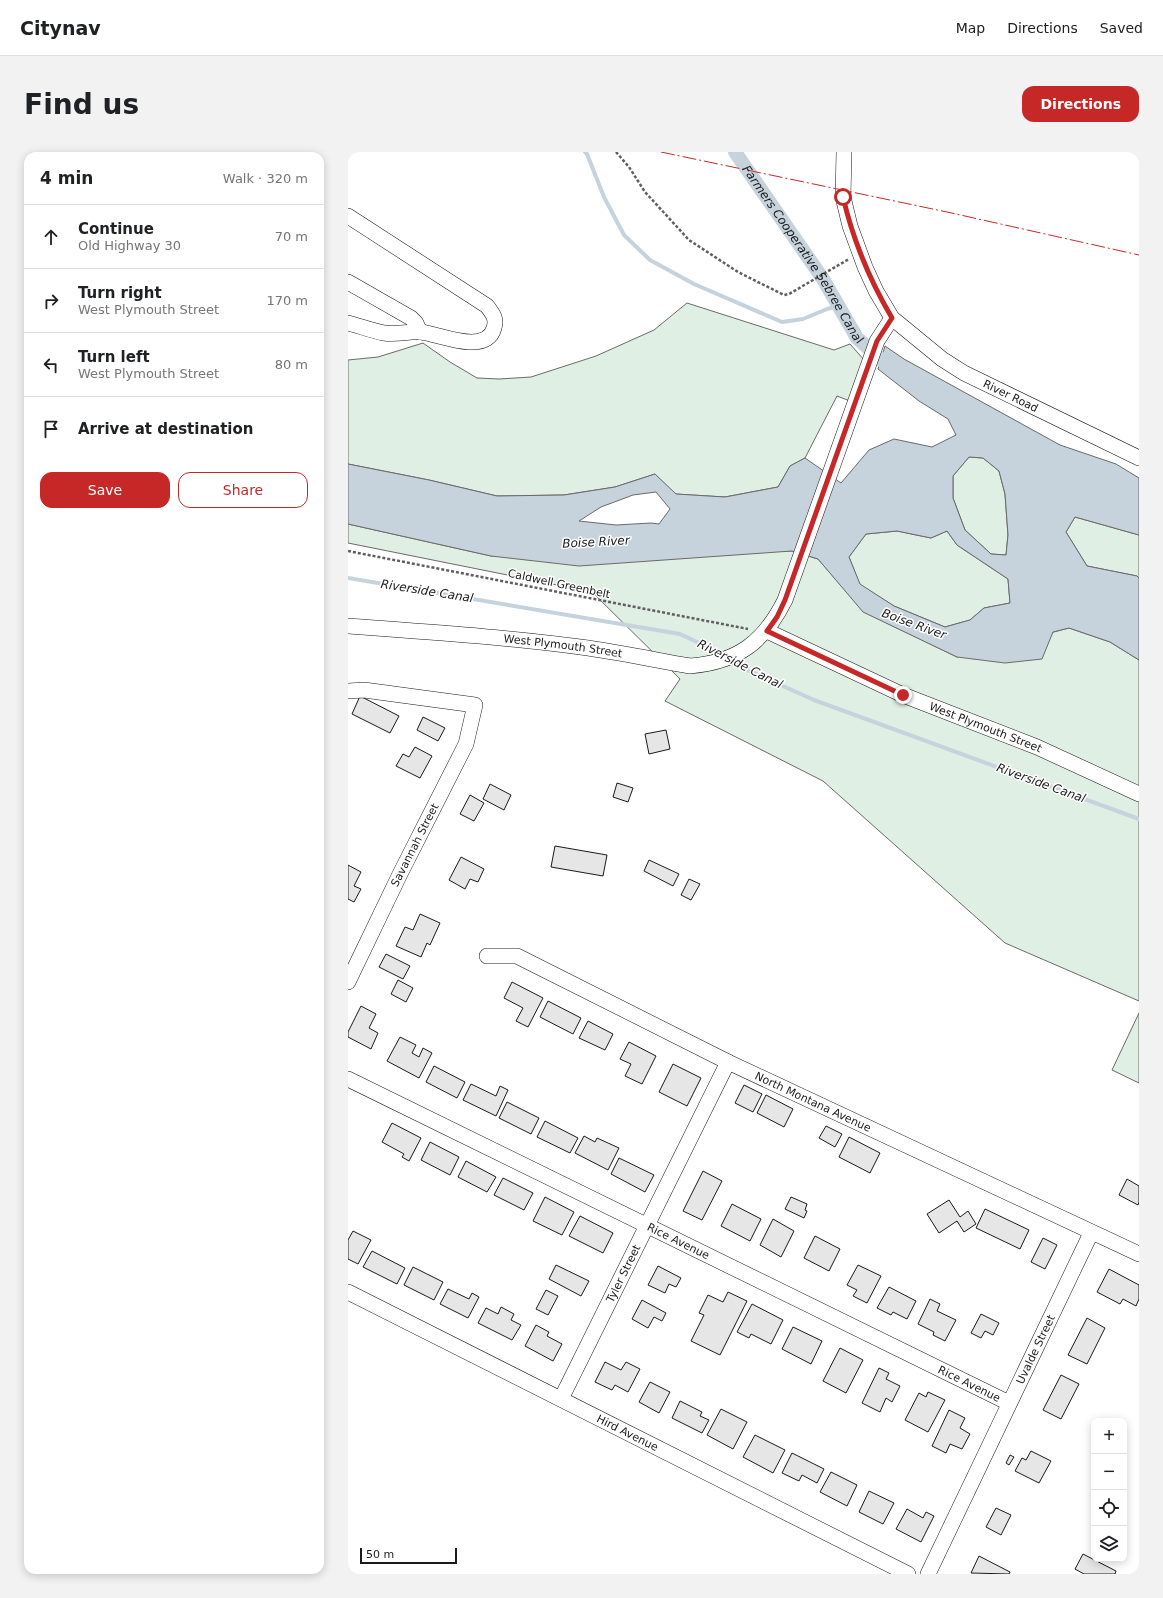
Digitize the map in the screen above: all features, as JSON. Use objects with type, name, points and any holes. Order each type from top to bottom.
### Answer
[{"type":"street","points":[[844,152],[843,197],[850,226],[865,267],[892,318]]},
{"type":"street","points":[[348,216],[487,306],[494,314],[496,322],[493,332],[485,339],[476,343],[464,342],[420,332],[384,334],[348,323]]},
{"type":"street","points":[[348,282],[411,318],[416,323],[420,332]]},
{"type":"street","name":"West Plymouth Street","points":[[348,626],[535,641],[589,648],[690,666],[704,665],[717,661],[734,655],[751,646],[767,631],[777,617],[785,600],[877,341],[892,318]]},
{"type":"street","name":"River Road","points":[[892,318],[942,359],[964,373],[1139,458]]},
{"type":"street","name":"West Plymouth Street","points":[[767,631],[903,695],[1037,747],[1139,794]]},
{"type":"street","name":"Savannah Street","points":[[348,690],[364,690],[475,705],[466,744],[400,874],[348,982]]},
{"type":"street","name":"North Montana Avenue","points":[[487,956],[517,956],[728,1062],[1139,1254]]},
{"type":"street","name":"Tyler Street","points":[[561,1399],[728,1062]]},
{"type":"street","name":"Rice Avenue","points":[[348,1079],[1009,1403]]},
{"type":"street","name":"Uvalde Street","points":[[928,1574],[1091,1232]]},
{"type":"street","name":"Hird Avenue","points":[[348,1292],[908,1574]]},
{"type":"path","points":[[616,152],[629,167],[645,192],[669,220],[689,240],[738,272],[784,295],[789,294],[811,282],[835,267]]},
{"type":"path","name":"Caldwell Greenbelt","points":[[348,551],[740,628],[767,631]]},
{"type":"green space","points":[[687,303],[834,350],[850,344],[865,361],[850,401],[837,396],[805,458],[790,466],[778,487],[725,497],[675,494],[655,474],[615,487],[564,495],[497,496],[429,480],[348,464],[348,360],[378,357],[423,343],[450,362],[477,378],[499,379],[531,377],[596,356],[654,330]]},
{"type":"green space","points":[[969,457],[983,458],[999,471],[1005,494],[1008,535],[1006,555],[991,554],[965,530],[953,498],[953,476]]},
{"type":"green space","points":[[1075,517],[1139,535],[1139,578],[1137,576],[1087,566],[1066,532]]},
{"type":"green space","points":[[348,524],[491,556],[792,551],[818,559],[864,612],[957,657],[1069,628],[1110,642],[1139,660],[1139,1001],[1005,943],[823,781],[665,701],[680,679],[592,592],[348,543]]},
{"type":"green space","points":[[897,531],[931,538],[947,531],[957,545],[1008,579],[1010,603],[984,608],[970,620],[945,627],[894,606],[860,585],[849,557],[866,534]]},
{"type":"green space","points":[[1139,1013],[1139,1083],[1112,1070]]},
{"type":"water","name":"Boise River","points":[[885,346],[904,359],[1060,445],[1116,464],[1139,478],[1139,535],[1075,517],[1066,532],[1087,566],[1137,576],[1139,578],[1139,660],[1110,642],[1069,628],[1053,632],[1042,659],[1005,663],[957,657],[863,612],[818,559],[792,551],[579,566],[491,556],[348,524],[348,464],[429,480],[497,496],[564,495],[615,487],[655,474],[676,494],[725,497],[778,487],[790,466],[805,458],[841,483],[869,450],[894,439],[932,447],[956,435],[948,419],[919,401],[878,369]],"holes":[[[969,457],[983,458],[999,471],[1005,494],[1008,535],[1006,555],[991,554],[965,530],[953,498],[953,476]],[[656,492],[670,509],[659,524],[616,525],[579,521],[601,507],[633,495]],[[897,531],[931,538],[947,531],[957,545],[1008,579],[1010,603],[984,608],[970,620],[945,627],[894,606],[860,584],[849,557],[866,534]]]},
{"type":"building","points":[[360,696],[399,716],[390,733],[352,714]]},
{"type":"building","points":[[423,717],[445,728],[438,741],[417,730]]},
{"type":"building","points":[[666,730],[670,749],[649,754],[645,734]]},
{"type":"building","points":[[415,747],[432,756],[420,778],[396,766],[403,754],[409,757]]},
{"type":"building","points":[[617,783],[633,788],[628,802],[613,797]]},
{"type":"building","points":[[490,784],[511,795],[504,810],[483,799]]},
{"type":"building","points":[[470,795],[484,803],[474,821],[460,814]]},
{"type":"building","points":[[555,846],[607,855],[603,876],[551,867]]},
{"type":"building","points":[[461,857],[484,869],[478,882],[470,879],[465,889],[449,880]]},
{"type":"building","points":[[649,860],[679,874],[673,886],[644,871]]},
{"type":"building","points":[[348,865],[361,872],[354,886],[361,889],[354,902],[348,899]]},
{"type":"building","points":[[689,879],[700,884],[691,900],[681,895]]},
{"type":"building","points":[[420,914],[440,923],[430,945],[427,943],[421,957],[396,946],[405,927],[413,930]]},
{"type":"building","points":[[386,954],[410,966],[403,979],[379,967]]},
{"type":"building","points":[[398,980],[413,988],[406,1002],[391,994]]},
{"type":"building","points":[[512,982],[543,998],[528,1027],[516,1021],[523,1008],[504,998]]},
{"type":"building","points":[[548,1001],[581,1018],[573,1034],[540,1017]]},
{"type":"building","points":[[361,1006],[376,1014],[369,1028],[378,1033],[371,1049],[348,1037],[348,1032]]},
{"type":"building","points":[[588,1021],[613,1034],[605,1050],[579,1038]]},
{"type":"building","points":[[400,1037],[416,1045],[412,1053],[419,1057],[423,1048],[432,1053],[419,1078],[387,1061]]},
{"type":"building","points":[[629,1042],[656,1056],[642,1084],[625,1076],[631,1064],[620,1059]]},
{"type":"building","points":[[673,1064],[701,1078],[687,1106],[659,1092]]},
{"type":"building","points":[[434,1066],[465,1082],[457,1098],[426,1082]]},
{"type":"building","points":[[471,1084],[496,1096],[500,1086],[508,1090],[496,1116],[463,1100]]},
{"type":"building","points":[[744,1085],[762,1094],[753,1112],[735,1103]]},
{"type":"building","points":[[766,1095],[793,1109],[784,1127],[757,1113]]},
{"type":"building","points":[[507,1102],[539,1118],[531,1134],[499,1118]]},
{"type":"building","points":[[545,1121],[578,1138],[570,1153],[537,1137]]},
{"type":"building","points":[[392,1123],[421,1138],[409,1161],[402,1157],[404,1154],[382,1142]]},
{"type":"building","points":[[826,1126],[842,1134],[835,1147],[819,1138]]},
{"type":"building","points":[[584,1136],[595,1142],[597,1138],[619,1148],[608,1170],[575,1153]]},
{"type":"building","points":[[849,1137],[880,1153],[870,1173],[839,1157]]},
{"type":"building","points":[[430,1142],[459,1157],[450,1175],[421,1160]]},
{"type":"building","points":[[619,1158],[654,1175],[645,1192],[611,1174]]},
{"type":"building","points":[[466,1161],[496,1177],[487,1192],[458,1177]]},
{"type":"building","points":[[703,1171],[722,1181],[702,1220],[683,1211]]},
{"type":"building","points":[[503,1178],[533,1193],[524,1210],[494,1195]]},
{"type":"building","points":[[1127,1179],[1139,1186],[1138,1205],[1119,1195]]},
{"type":"building","points":[[545,1197],[574,1212],[562,1235],[533,1221]]},
{"type":"building","points":[[791,1197],[807,1204],[805,1210],[807,1211],[804,1218],[785,1209]]},
{"type":"building","points":[[949,1200],[960,1217],[968,1211],[976,1224],[964,1232],[957,1221],[939,1233],[927,1214]]},
{"type":"building","points":[[732,1204],[761,1219],[750,1241],[721,1226]]},
{"type":"building","points":[[985,1209],[1029,1230],[1020,1249],[976,1228]]},
{"type":"building","points":[[580,1216],[613,1233],[603,1253],[569,1236]]},
{"type":"building","points":[[773,1219],[794,1231],[781,1257],[760,1245]]},
{"type":"building","points":[[353,1231],[371,1240],[358,1264],[348,1259],[348,1240]]},
{"type":"building","points":[[815,1236],[840,1249],[829,1271],[804,1258]]},
{"type":"building","points":[[1043,1238],[1057,1245],[1045,1269],[1031,1262]]},
{"type":"building","points":[[372,1251],[405,1268],[397,1284],[363,1267]]},
{"type":"building","points":[[556,1265],[589,1281],[581,1296],[549,1279]]},
{"type":"building","points":[[858,1265],[881,1276],[867,1303],[853,1296],[857,1290],[847,1285]]},
{"type":"building","points":[[658,1266],[681,1278],[676,1287],[669,1284],[665,1293],[648,1285]]},
{"type":"building","points":[[413,1267],[443,1282],[434,1300],[404,1285]]},
{"type":"building","points":[[1109,1269],[1139,1285],[1139,1299],[1136,1306],[1123,1299],[1120,1304],[1097,1292]]},
{"type":"building","points":[[889,1287],[916,1301],[907,1319],[893,1312],[891,1315],[877,1308]]},
{"type":"building","points":[[448,1289],[469,1299],[472,1293],[479,1297],[468,1318],[440,1304]]},
{"type":"building","points":[[546,1290],[558,1296],[548,1315],[536,1309]]},
{"type":"building","points":[[728,1292],[747,1301],[720,1355],[691,1341],[704,1315],[699,1313],[708,1295],[723,1302]]},
{"type":"building","points":[[930,1299],[940,1304],[937,1311],[956,1320],[945,1341],[933,1335],[934,1332],[918,1324]]},
{"type":"building","points":[[642,1300],[666,1313],[662,1321],[654,1317],[648,1328],[632,1319]]},
{"type":"building","points":[[752,1304],[783,1320],[771,1344],[751,1334],[749,1338],[737,1332]]},
{"type":"building","points":[[501,1307],[514,1314],[511,1320],[521,1325],[512,1340],[478,1323],[486,1308],[498,1314]]},
{"type":"building","points":[[981,1314],[999,1323],[993,1335],[985,1331],[981,1338],[971,1333]]},
{"type":"building","points":[[1087,1318],[1105,1328],[1087,1364],[1068,1355]]},
{"type":"building","points":[[536,1325],[549,1332],[547,1336],[562,1344],[553,1361],[525,1346]]},
{"type":"building","points":[[793,1327],[822,1341],[811,1364],[782,1349]]},
{"type":"building","points":[[840,1348],[863,1360],[846,1393],[823,1381]]},
{"type":"building","points":[[605,1362],[621,1370],[626,1362],[640,1369],[628,1392],[615,1385],[612,1390],[595,1382]]},
{"type":"building","points":[[879,1368],[889,1373],[886,1379],[900,1386],[892,1402],[886,1398],[880,1412],[862,1403]]},
{"type":"building","points":[[1061,1375],[1079,1384],[1061,1419],[1043,1410]]},
{"type":"building","points":[[650,1382],[670,1392],[659,1413],[639,1402]]},
{"type":"building","points":[[928,1392],[945,1400],[928,1432],[905,1420],[919,1393],[926,1397]]},
{"type":"building","points":[[680,1401],[702,1412],[700,1416],[709,1420],[702,1433],[672,1418]]},
{"type":"building","points":[[721,1409],[747,1422],[733,1449],[707,1435]]},
{"type":"building","points":[[949,1410],[965,1418],[960,1428],[970,1434],[962,1449],[950,1444],[946,1453],[932,1446]]},
{"type":"building","points":[[755,1435],[785,1450],[773,1473],[743,1457]]},
{"type":"building","points":[[1031,1451],[1051,1461],[1039,1483],[1015,1471],[1022,1458],[1026,1460]]},
{"type":"building","points":[[792,1453],[824,1469],[817,1483],[802,1475],[799,1481],[782,1473]]},
{"type":"building","points":[[1010,1455],[1014,1457],[1009,1465],[1006,1463]]},
{"type":"building","points":[[831,1472],[857,1485],[847,1506],[820,1492]]},
{"type":"building","points":[[869,1491],[894,1503],[883,1524],[859,1512]]},
{"type":"building","points":[[996,1508],[1011,1515],[1001,1535],[986,1527]]},
{"type":"building","points":[[907,1509],[923,1518],[926,1512],[934,1516],[921,1542],[896,1529]]},
{"type":"building","points":[[1083,1554],[1091,1558],[1091,1562],[1099,1562],[1116,1571],[1115,1574],[1084,1574],[1075,1569]]},
{"type":"building","points":[[979,1556],[1010,1572],[1009,1574],[971,1573]]},
{"type":"waterway","points":[[585,152],[604,197],[624,235],[650,260],[694,284],[782,322],[803,319],[838,306]]},
{"type":"waterway","name":"Farmers Cooperative Sebree Canal","points":[[735,152],[823,279],[857,338],[895,372]]},
{"type":"waterway","name":"Riverside Canal","points":[[348,578],[680,634],[722,655]]},
{"type":"waterway","name":"Riverside Canal","points":[[730,660],[736,665],[814,700],[1139,819]]},
{"type":"power","points":[[661,152],[947,212],[1139,255]]},
{"type":"route","points":[[843,197],[850,226],[865,267],[892,318],[877,341],[785,600],[777,617],[767,631],[903,695]]}]
